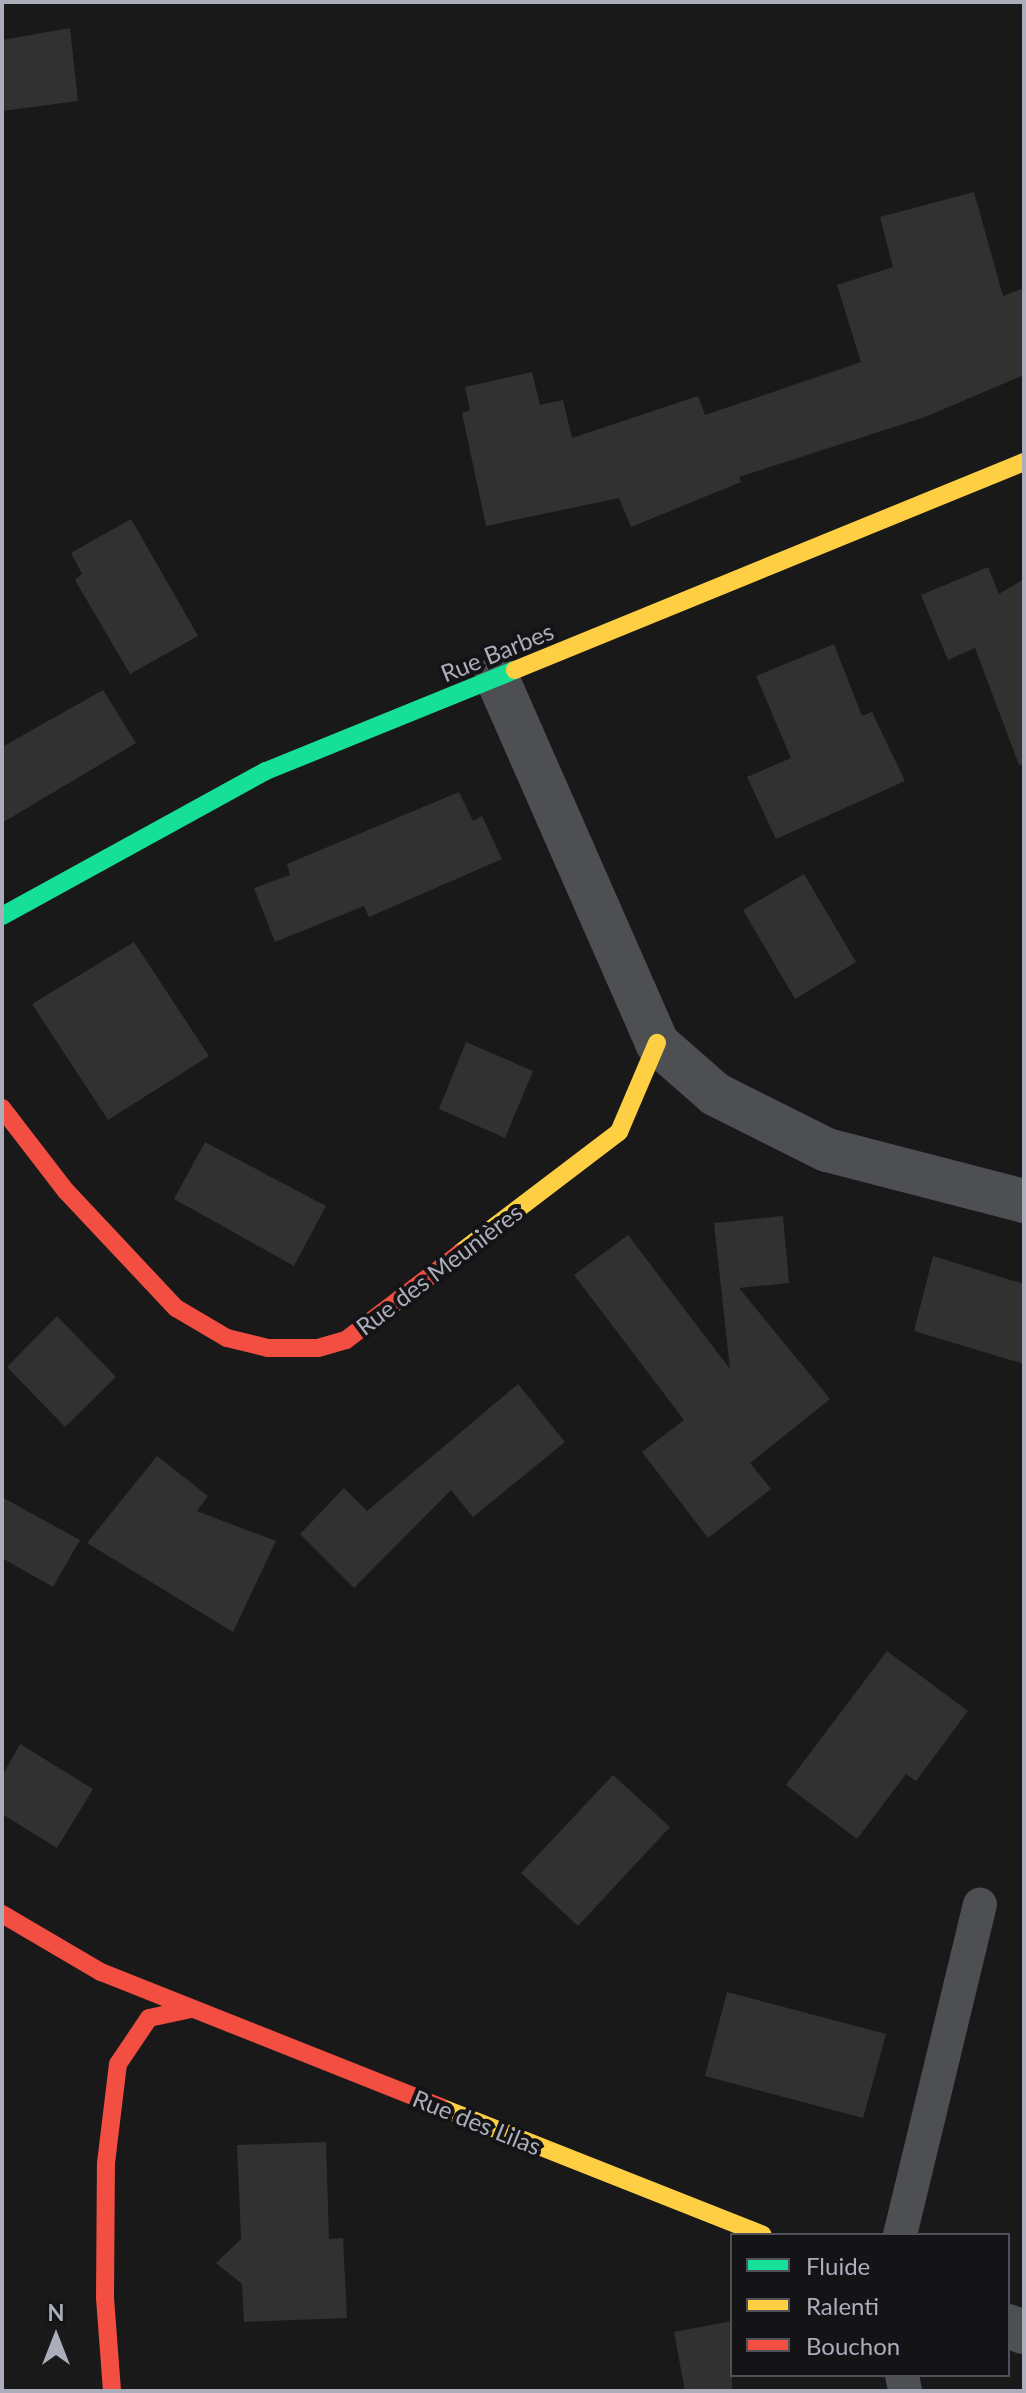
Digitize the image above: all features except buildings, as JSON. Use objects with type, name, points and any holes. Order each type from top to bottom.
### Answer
[{"type":"street","name":"Rue Barbes","points":[[2,916],[266,771],[1024,462]]},
{"type":"street","points":[[497,678],[657,1043],[715,1094],[827,1150],[1024,1201]]},
{"type":"street","name":"Rue des Meunières","points":[[2,1108],[66,1191],[176,1308],[227,1338],[268,1348],[318,1348],[346,1340],[619,1132],[657,1043]]},
{"type":"street","name":"Rue des Lilas","points":[[2,1914],[101,1972],[758,2233]]},
{"type":"street","points":[[112,2391],[105,2298],[106,2163],[118,2064],[149,2018],[191,2009]]},
{"type":"lane","points":[[900,2233],[980,1905]]},
{"type":"traffic: fast","points":[[2,916],[266,771],[515,670]]},
{"type":"traffic: slow","points":[[515,670],[1024,462]]},
{"type":"traffic: slow","points":[[460,1253],[619,1132],[657,1043]]},
{"type":"traffic: slow","points":[[440,2107],[758,2233]]},
{"type":"traffic: jam","points":[[2,1108],[66,1191],[176,1308],[227,1338],[268,1348],[318,1348],[346,1340],[460,1253]]},
{"type":"traffic: jam","points":[[2,1914],[101,1972],[440,2107]]},
{"type":"traffic: jam","points":[[112,2391],[105,2298],[106,2163],[118,2064],[149,2018],[191,2009]]}]
